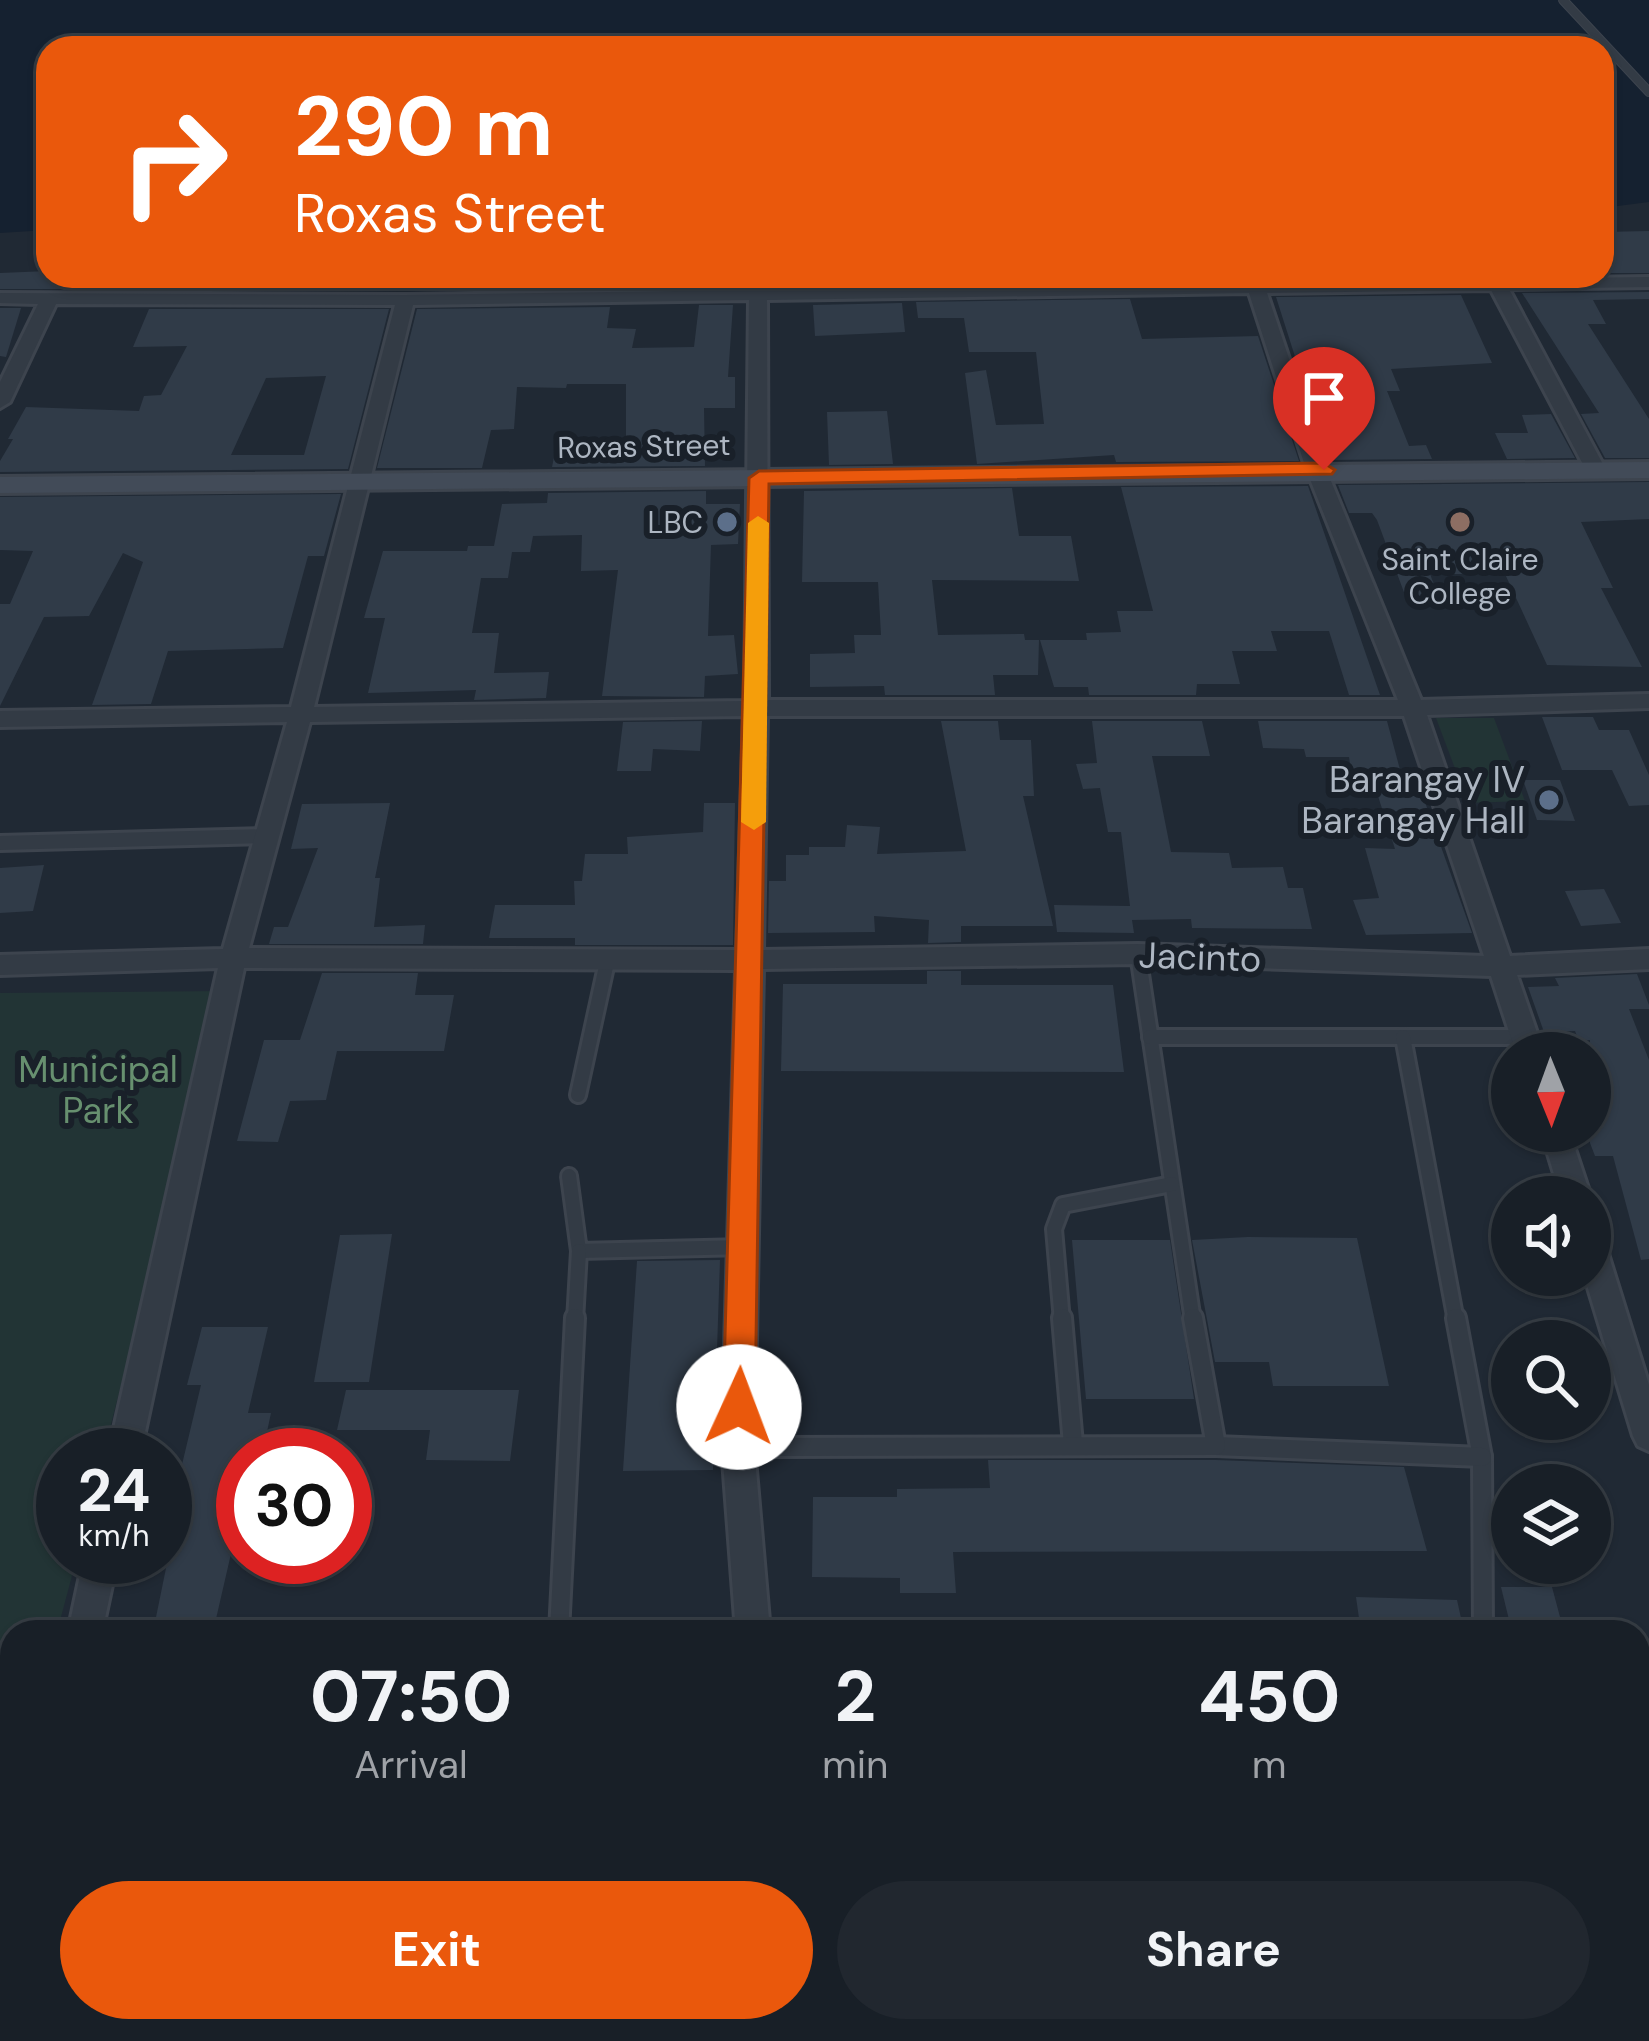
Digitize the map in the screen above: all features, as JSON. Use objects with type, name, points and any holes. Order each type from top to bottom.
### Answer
[{"type":"main road","name":"Roxas Street","points":[[0,484],[1649,470]]},
{"type":"street","points":[[1614,282],[1649,282]]},
{"type":"street","points":[[0,298],[405,300],[1156,288]]},
{"type":"street","points":[[1257,288],[1316,470],[1413,708],[1523,1032]]},
{"type":"street","points":[[1500,288],[1596,470]]},
{"type":"street","points":[[752,1620],[738,1448],[756,709],[758,296]]},
{"type":"street","points":[[0,402],[50,298]]},
{"type":"street","points":[[130,1428],[233,958],[270,836],[405,300]]},
{"type":"street","points":[[0,719],[756,709],[1413,708],[1649,700]]},
{"type":"street","name":"Jacinto","points":[[0,965],[233,958],[607,962],[1138,954],[1500,966],[1649,959]]},
{"type":"street","points":[[1606,1296],[1649,1436]]},
{"type":"street","points":[[88,1620],[95,1584]]},
{"type":"lane","points":[[1563,0],[1597,36]]},
{"type":"lane","points":[[1614,55],[1649,92]]},
{"type":"lane","points":[[0,843],[270,836]]},
{"type":"lane","points":[[1138,954],[1216,1446]]},
{"type":"lane","points":[[578,1095],[607,962]]},
{"type":"lane","points":[[1150,1037],[1403,1037],[1491,1043]]},
{"type":"lane","points":[[1403,1037],[1482,1457],[1484,1620]]},
{"type":"lane","points":[[560,1620],[579,1251],[569,1176]]},
{"type":"lane","points":[[1073,1444],[1054,1229],[1063,1205],[1172,1184]]},
{"type":"lane","points":[[579,1251],[745,1247]]},
{"type":"lane","points":[[738,1448],[1073,1444],[1482,1457]]},
{"type":"green space","points":[[1436,718],[1494,718],[1525,801],[1468,803]]},
{"type":"green space","name":"Municipal Park","points":[[223,991],[110,1428],[36,1428],[36,1584],[70,1584],[60,1620],[0,1620],[0,993]]},
{"type":"water","points":[[0,0],[1649,0],[1649,202],[1614,206],[1614,36],[36,36],[36,231],[0,233]]},
{"type":"building","points":[[1649,231],[1649,273],[1614,273],[1614,232]]},
{"type":"building","points":[[36,272],[36,288],[81,289],[0,289],[0,273]]},
{"type":"building","points":[[158,288],[612,288],[157,289]]},
{"type":"building","points":[[1649,292],[1649,299],[1593,300],[1606,324],[1588,324],[1649,419],[1649,458],[1605,458],[1581,414],[1599,413],[1522,293]]},
{"type":"building","points":[[1461,295],[1492,363],[1391,369],[1400,391],[1387,391],[1409,446],[1426,445],[1432,459],[1328,460],[1276,297]]},
{"type":"building","points":[[1130,299],[1142,339],[1258,336],[1299,461],[1116,462],[1114,455],[977,464],[965,373],[986,370],[996,425],[1044,424],[1036,352],[969,352],[964,318],[918,318],[916,302]]},
{"type":"building","points":[[902,303],[905,332],[815,336],[813,305]]},
{"type":"building","points":[[699,305],[733,305],[728,377],[735,377],[735,408],[704,408],[705,466],[552,467],[557,442],[626,441],[626,384],[567,384],[566,388],[517,387],[514,429],[491,430],[482,468],[377,468],[417,309],[610,307],[607,328],[636,329],[632,348],[694,347]]},
{"type":"building","points":[[0,308],[21,308],[6,357],[0,356]]},
{"type":"building","points":[[149,309],[389,309],[348,469],[0,472],[0,461],[13,439],[8,439],[26,407],[139,411],[144,396],[161,395],[187,346],[133,347]],"holes":[[[326,376],[304,455],[231,455],[266,378]]]},
{"type":"building","points":[[887,411],[893,464],[829,465],[827,412]]},
{"type":"building","points":[[1551,414],[1575,458],[1507,459],[1495,433],[1528,433],[1522,415]]},
{"type":"building","points":[[1649,482],[1649,519],[1581,522],[1613,588],[1601,588],[1642,667],[1547,665],[1505,574],[1430,574],[1441,603],[1408,603],[1377,520],[1372,513],[1349,513],[1338,485]]},
{"type":"building","points":[[1308,486],[1380,695],[1349,695],[1329,631],[1271,631],[1277,651],[1232,651],[1240,684],[1197,684],[1196,695],[1089,695],[1088,687],[1054,687],[1040,640],[1087,640],[1086,633],[1121,632],[1117,611],[1153,611],[1121,487]]},
{"type":"building","points":[[1012,488],[1019,536],[1071,536],[1079,581],[932,580],[938,635],[1024,634],[1025,640],[1039,640],[1038,675],[993,675],[995,695],[885,695],[884,686],[810,687],[810,654],[855,653],[854,635],[881,635],[878,582],[802,582],[804,491]]},
{"type":"building","points":[[706,491],[706,504],[740,504],[738,544],[711,545],[708,636],[734,635],[738,674],[705,676],[704,697],[602,696],[618,570],[581,571],[582,535],[533,536],[530,552],[512,552],[508,578],[481,578],[472,633],[499,633],[494,673],[549,672],[546,698],[474,700],[476,690],[368,693],[385,618],[364,618],[383,551],[467,551],[468,546],[494,546],[502,504],[547,503],[548,493]]},
{"type":"building","points":[[341,494],[324,556],[308,556],[283,648],[168,651],[151,704],[92,705],[143,562],[123,553],[89,616],[44,617],[0,706],[0,604],[10,604],[33,551],[0,550],[0,497]]},
{"type":"building","points":[[1542,717],[1593,717],[1599,730],[1629,730],[1649,775],[1649,805],[1629,806],[1612,770],[1562,770]]},
{"type":"building","points":[[702,721],[700,751],[653,749],[651,771],[617,771],[623,722]]},
{"type":"building","points":[[941,721],[998,721],[1000,740],[1031,740],[1034,796],[1023,796],[1053,926],[961,926],[961,942],[928,943],[929,920],[874,916],[875,932],[768,933],[769,881],[786,881],[786,855],[809,855],[809,847],[845,847],[847,825],[880,827],[877,854],[966,851]]},
{"type":"building","points":[[1092,721],[1202,721],[1210,756],[1152,756],[1171,852],[1229,853],[1232,868],[1283,867],[1288,888],[1303,888],[1312,929],[1192,928],[1191,919],[1132,920],[1134,933],[1057,932],[1054,905],[1130,906],[1121,832],[1108,832],[1100,788],[1083,789],[1076,764],[1097,763]]},
{"type":"building","points":[[1258,721],[1387,721],[1406,792],[1421,791],[1472,933],[1366,935],[1353,900],[1379,898],[1365,848],[1395,849],[1377,793],[1354,791],[1349,757],[1306,757],[1304,749],[1263,748]]},
{"type":"building","name":"Barangay IV Barangay Hall","points":[[1523,780],[1560,780],[1575,821],[1537,820]]},
{"type":"building","points":[[390,803],[375,878],[380,878],[374,927],[425,925],[423,944],[269,944],[274,927],[288,927],[318,848],[291,849],[302,804]]},
{"type":"building","points":[[704,803],[735,803],[733,945],[575,945],[575,938],[489,938],[495,905],[575,905],[574,881],[582,881],[585,854],[628,854],[627,837],[703,832]]},
{"type":"building","points":[[44,865],[33,911],[0,913],[0,868]]},
{"type":"building","points":[[1604,889],[1621,923],[1581,926],[1565,891]]},
{"type":"building","points":[[927,971],[961,971],[961,985],[1113,985],[1124,1072],[781,1071],[783,984],[927,984]]},
{"type":"building","points":[[322,973],[418,973],[415,995],[454,995],[444,1051],[337,1051],[326,1100],[290,1101],[278,1142],[237,1141],[264,1040],[300,1040]]},
{"type":"building","points":[[1637,974],[1649,1005],[1649,1009],[1629,1009],[1649,1060],[1649,1259],[1641,1260],[1613,1156],[1595,1156],[1593,1152],[1611,1152],[1611,1032],[1544,1032],[1528,987],[1559,986],[1555,978]]},
{"type":"building","points":[[392,1234],[369,1382],[314,1382],[340,1235]]},
{"type":"building","points":[[1357,1238],[1389,1386],[1273,1386],[1269,1362],[1215,1362],[1192,1240]]},
{"type":"building","points":[[1072,1240],[1170,1240],[1194,1399],[1086,1399]]},
{"type":"building","points":[[720,1260],[713,1470],[623,1471],[637,1261]]},
{"type":"building","points":[[202,1327],[268,1327],[248,1413],[271,1413],[268,1428],[216,1428],[216,1584],[224,1584],[216,1620],[155,1620],[163,1584],[192,1584],[191,1428],[201,1385],[187,1385]]},
{"type":"building","points":[[346,1390],[519,1390],[510,1461],[426,1460],[430,1430],[337,1428]]},
{"type":"building","points":[[988,1460],[1216,1460],[1404,1467],[1427,1551],[953,1552],[956,1593],[900,1593],[900,1578],[812,1577],[813,1497],[897,1497],[897,1489],[990,1488]]},
{"type":"building","points":[[1501,1587],[1552,1587],[1561,1620],[1509,1620]]},
{"type":"building","points":[[1356,1597],[1457,1600],[1461,1620],[1359,1620]]},
{"type":"slow traffic","points":[[754,822],[758,523]]},
{"type":"place","name":"LBC","points":[[727,522]]},
{"type":"place","name":"Saint Claire College","points":[[1460,522]]},
{"type":"place","name":"Barangay IV Barangay Hall","points":[[1549,800]]},
{"type":"route","points":[[739,1407],[759,478],[1324,470]]}]
